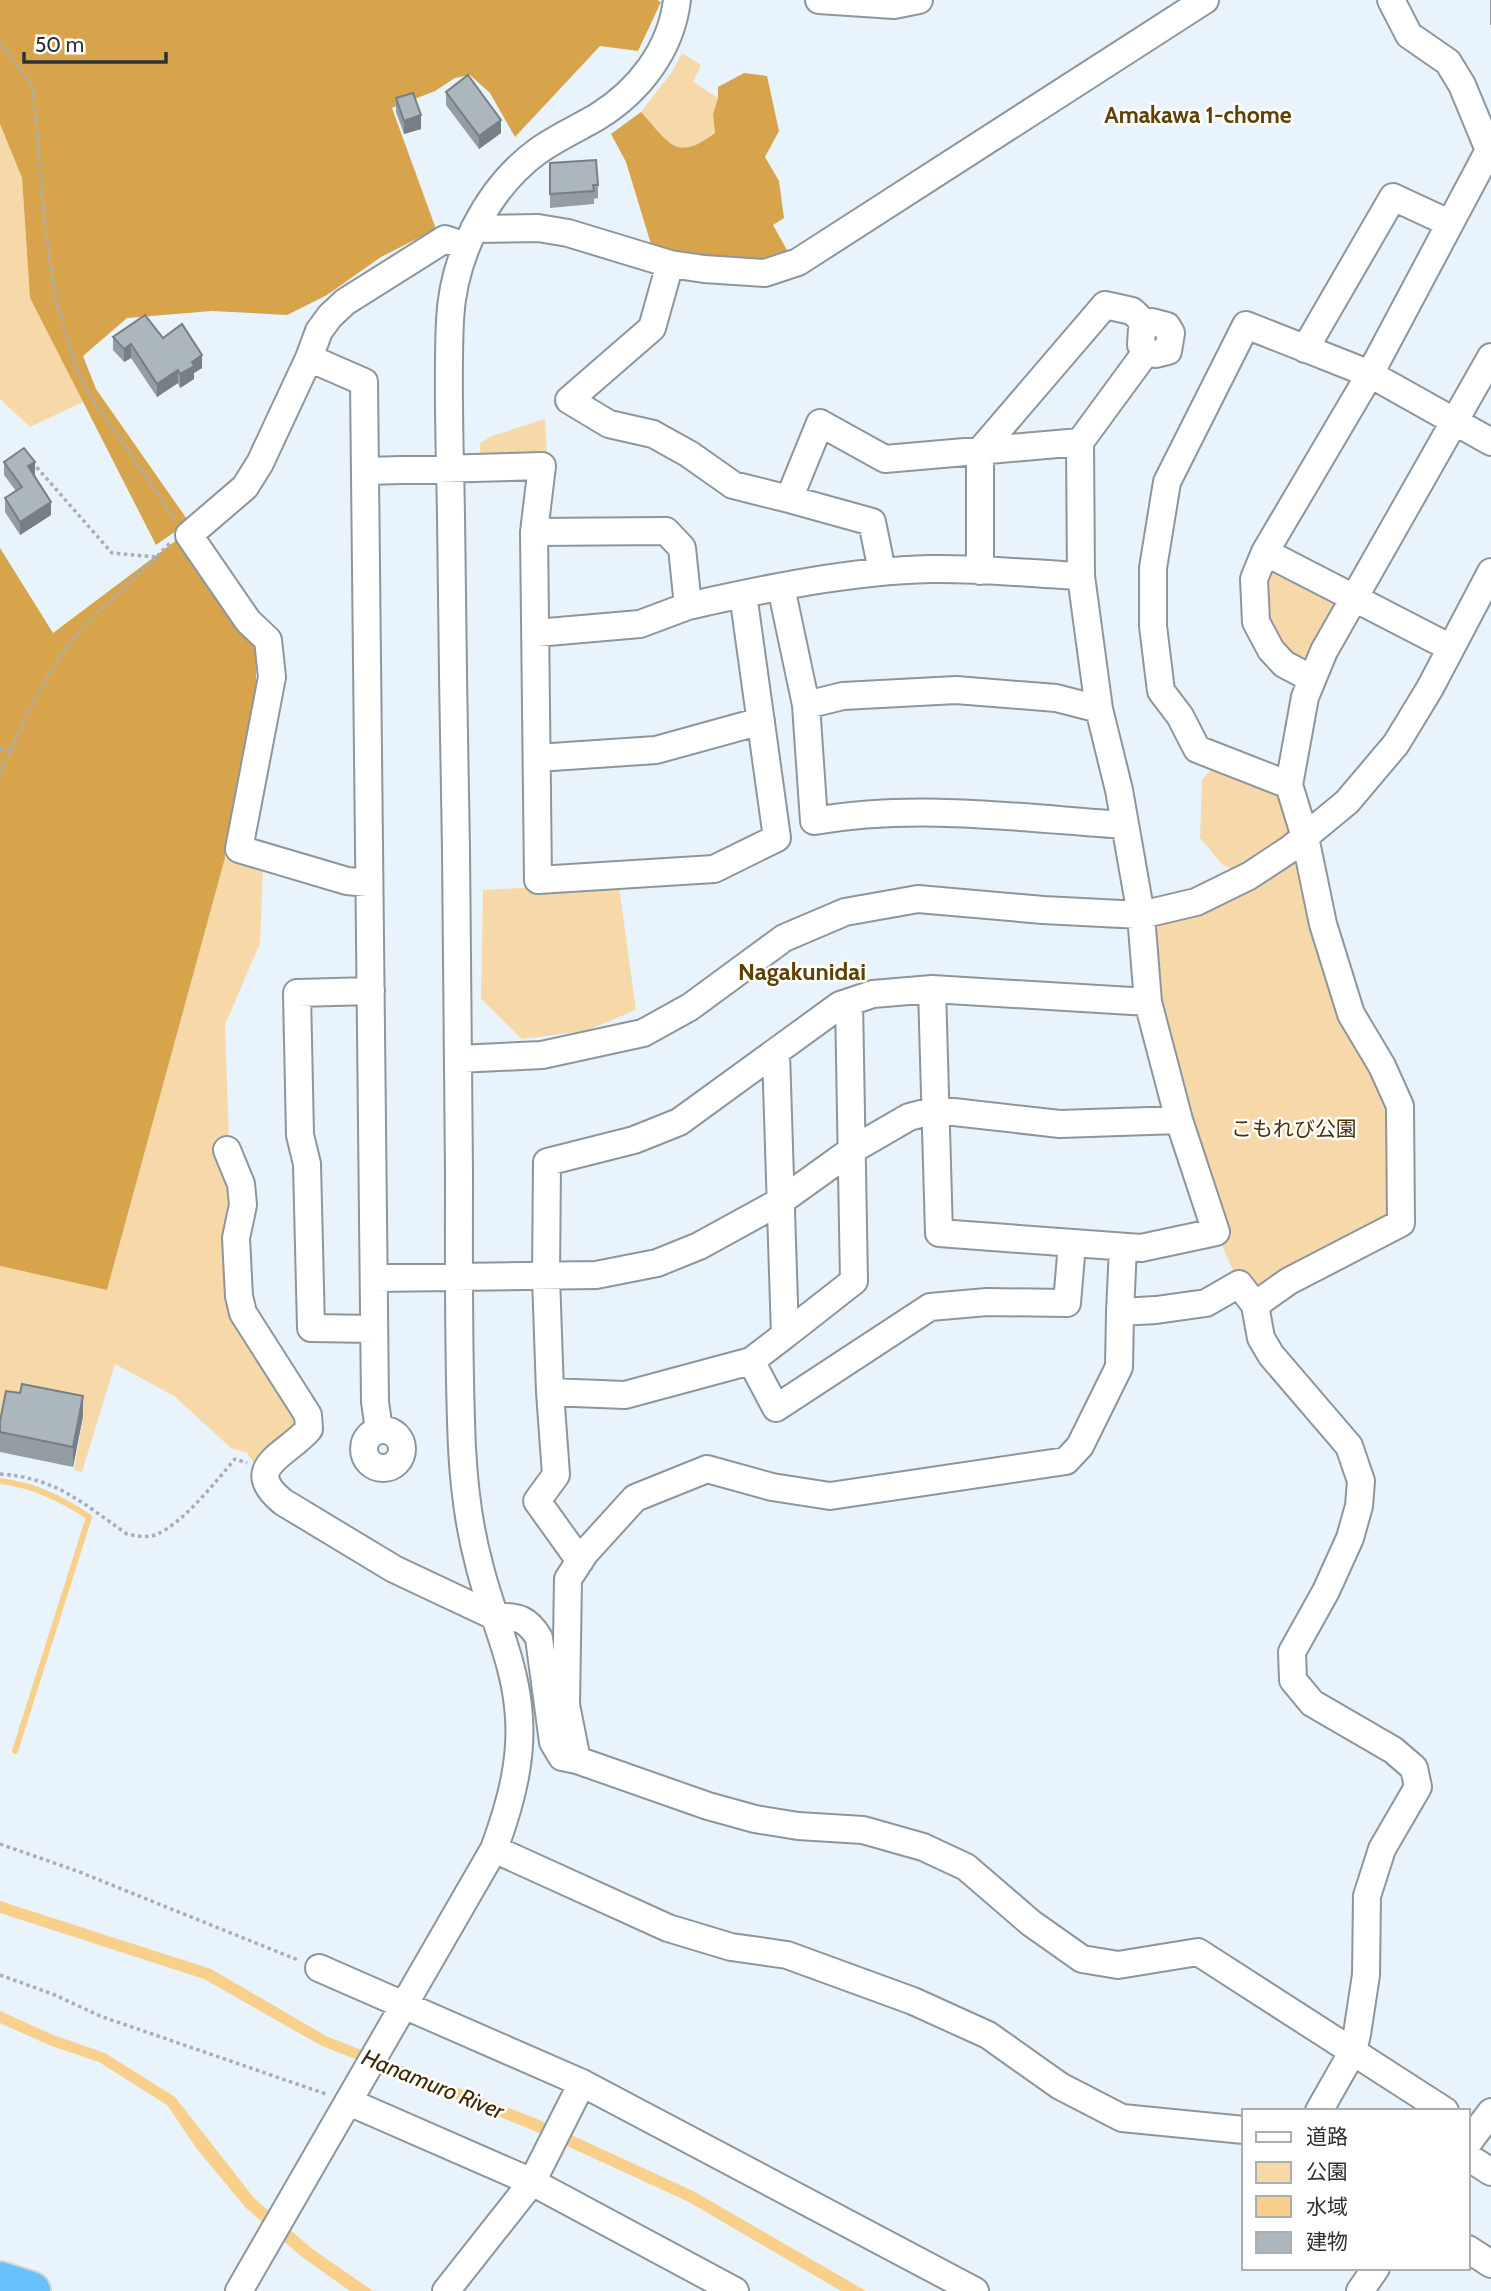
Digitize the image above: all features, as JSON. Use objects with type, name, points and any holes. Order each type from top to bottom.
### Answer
[{"type":"street","points":[[239,2291],[494,1849],[510,1805],[517,1772],[518,1704],[496,1617],[479,1565],[468,1509],[462,1455],[450,468],[451,302],[470,237],[490,201],[511,175],[538,151],[603,113],[629,93],[650,69],[672,30],[677,0]]},
{"type":"street","points":[[819,0],[894,5],[919,0]]},
{"type":"street","points":[[368,883],[347,881],[239,849],[272,677],[268,640],[248,621],[187,534],[245,487],[260,463],[319,331],[330,316],[345,302],[446,239],[538,228],[568,233],[670,264],[765,274],[798,262],[1205,0]]},
{"type":"street","points":[[1312,679],[1284,664],[1271,650],[1256,622],[1254,579],[1265,552],[1370,374],[1448,223],[1490,153],[1462,85],[1448,62],[1409,35],[1391,0]]},
{"type":"street","points":[[1305,349],[1393,197],[1448,223]]},
{"type":"street","points":[[670,264],[652,328],[569,400],[609,425],[653,434],[689,454],[733,485],[872,522],[881,571]]},
{"type":"street","points":[[932,989],[939,1233],[1141,1248],[1216,1232],[1179,1120],[1148,1002],[1141,915],[1119,790],[1099,709],[1081,576],[1080,442],[1146,352],[1165,353],[1171,343],[1171,333],[1167,326],[1156,322],[1147,325],[1132,311],[1105,305],[980,451],[980,571]]},
{"type":"street","points":[[1289,785],[1197,749],[1180,716],[1161,691],[1153,626],[1153,568],[1167,482],[1246,325],[1370,374],[1491,442]]},
{"type":"street","points":[[1255,1305],[1289,1281],[1401,1223],[1401,1106],[1382,1066],[1351,1014],[1323,924],[1305,837],[1289,785],[1305,697],[1324,652],[1352,597],[1491,357]]},
{"type":"street","points":[[309,358],[364,382],[375,1402],[379,1430]]},
{"type":"street","points":[[789,499],[820,423],[886,459],[1080,442]]},
{"type":"street","points":[[365,471],[542,466],[534,532],[538,880],[714,869],[777,838],[743,594]]},
{"type":"street","points":[[534,532],[666,531],[682,548],[688,606]]},
{"type":"street","points":[[1265,552],[1451,648]]},
{"type":"street","points":[[536,633],[640,624],[688,606],[781,587],[881,571],[934,569],[1081,576]]},
{"type":"street","points":[[458,1059],[542,1055],[643,1033],[690,1007],[784,938],[845,912],[918,899],[1141,915],[1196,902],[1249,876],[1305,837],[1347,802],[1396,744],[1430,688],[1491,572]]},
{"type":"street","points":[[781,587],[806,705],[814,821],[874,812],[951,813],[1124,825]]},
{"type":"street","points":[[806,705],[843,696],[956,690],[1056,698],[1099,709]]},
{"type":"street","points":[[537,758],[656,750],[761,721]]},
{"type":"street","points":[[580,1561],[537,1501],[556,1475],[546,1277],[547,1163],[634,1140],[679,1122],[840,1005],[873,994],[932,989],[1148,1002]]},
{"type":"street","points":[[371,991],[297,993],[300,1135],[307,1164],[311,1328],[374,1329]]},
{"type":"street","points":[[550,1392],[625,1395],[751,1362],[854,1281],[849,1002]]},
{"type":"street","points":[[776,1053],[785,1335]]},
{"type":"street","points":[[374,1278],[596,1275],[656,1262],[699,1246],[780,1201],[852,1150],[909,1117],[936,1110],[1060,1125],[1179,1120]]},
{"type":"street","points":[[227,1150],[241,1184],[243,1205],[236,1238],[239,1296],[243,1313],[308,1415],[309,1429],[300,1440],[268,1465],[264,1479],[269,1491],[394,1569],[496,1617],[511,1616],[530,1624],[539,1638],[553,1742],[562,1757],[755,1819],[798,1826],[863,1830],[923,1847],[966,1867],[1031,1923],[1082,1959],[1118,1965],[1198,1952],[1442,2109]]},
{"type":"street","points":[[751,1362],[776,1408],[930,1307],[987,1302],[1067,1303],[1072,1244]]},
{"type":"street","points":[[577,1760],[565,1705],[568,1579],[580,1561],[635,1498],[707,1469],[772,1487],[830,1496],[1066,1461],[1080,1446],[1119,1367],[1124,1248]]},
{"type":"street","points":[[1120,1312],[1206,1303],[1239,1284],[1255,1305],[1261,1338],[1271,1355],[1349,1446],[1361,1481],[1359,1506],[1350,1538],[1326,1591],[1292,1652],[1293,1681],[1312,1703],[1393,1750],[1414,1768],[1418,1787],[1382,1849],[1367,1896],[1366,1975],[1353,2051],[1320,2109]]},
{"type":"street","points":[[494,1849],[668,1928],[731,1947],[787,1955],[913,2001],[988,2035],[1060,2086],[1122,2118],[1242,2130]]},
{"type":"street","points":[[319,1968],[579,2088],[975,2291]]},
{"type":"street","points":[[446,2291],[534,2178],[579,2088]]},
{"type":"street","points":[[351,2098],[534,2178],[735,2291]]},
{"type":"street","points":[[1470,2158],[1491,2172]]},
{"type":"street","points":[[1470,2250],[1491,2264]]},
{"type":"street","points":[[1360,2291],[1375,2270]]},
{"type":"path","points":[[0,42],[33,87],[44,216],[55,297],[76,369],[95,403],[187,534]]},
{"type":"path","points":[[26,455],[112,553],[156,557]]},
{"type":"path","points":[[0,775],[34,700],[66,650],[110,600],[178,534],[187,534]]},
{"type":"path","points":[[0,749],[11,750]]},
{"type":"path","points":[[0,1474],[23,1476],[60,1488],[127,1534],[139,1536],[154,1535],[192,1508],[235,1459],[244,1461],[264,1479]]},
{"type":"path","points":[[0,1844],[90,1875],[319,1968]]},
{"type":"path","points":[[0,1975],[55,1995],[100,2016],[351,2098]]},
{"type":"green space","points":[[682,53],[701,65],[693,82],[718,98],[713,114],[715,133],[690,147],[674,145],[666,140],[641,112],[672,72]]},
{"type":"green space","points":[[0,124],[22,178],[30,298],[83,402],[30,427],[0,399]]},
{"type":"green space","points":[[545,419],[547,454],[480,455],[480,443],[492,436]]},
{"type":"green space","points":[[1265,552],[1352,597],[1312,679],[1271,650]]},
{"type":"green space","points":[[1213,767],[1284,790],[1300,825],[1232,869],[1222,864],[1200,838],[1202,780]]},
{"type":"green space","name":"こもれび公園","points":[[1305,837],[1382,1066],[1401,1223],[1255,1305],[1239,1284],[1216,1232],[1179,1120],[1141,915]]},
{"type":"green space","points":[[225,858],[263,869],[260,943],[225,1025],[229,1141],[237,1178],[239,1312],[305,1420],[263,1476],[247,1453],[231,1448],[174,1396],[115,1364],[82,1472],[74,1470],[84,1413],[2,1407],[0,1418],[0,1266],[107,1290]]},
{"type":"green space","points":[[619,887],[636,1010],[585,1031],[522,1039],[481,999],[483,890]]},
{"type":"shaded area","points":[[0,0],[661,2],[638,51],[600,46],[515,137],[490,93],[470,75],[455,78],[435,91],[392,108],[436,229],[381,257],[327,295],[287,315],[212,311],[127,318],[83,356],[96,389],[189,522],[156,545],[30,298],[22,178],[0,124]]},
{"type":"shaded area","points":[[744,73],[767,76],[779,131],[765,157],[779,181],[784,218],[773,225],[792,259],[781,264],[654,254],[626,162],[611,134],[641,112],[666,140],[674,145],[690,147],[701,142],[715,133],[713,114],[718,87]]},
{"type":"shaded area","points":[[178,539],[256,647],[256,688],[225,858],[107,1290],[0,1266],[0,548],[53,633]]},
{"type":"water","name":"Hanamuro River","points":[[0,1901],[211,1969],[326,2036],[537,2119],[695,2192],[866,2291],[841,2291],[689,2202],[530,2129],[320,2045],[204,1979],[0,1913]]},
{"type":"water","points":[[0,2011],[53,2035],[105,2053],[175,2097],[254,2198],[311,2248],[373,2291],[350,2291],[302,2257],[245,2207],[197,2149],[167,2105],[99,2062],[49,2045],[0,2023]]},
{"type":"building","points":[[468,75],[501,120],[479,136],[446,92]]},
{"type":"building","points":[[413,93],[421,115],[404,121],[396,98]]},
{"type":"building","points":[[596,160],[598,185],[593,185],[594,191],[550,194],[550,163]]},
{"type":"building","points":[[145,315],[163,338],[182,324],[202,355],[192,362],[194,366],[180,374],[178,370],[157,384],[131,344],[124,349],[113,337]]},
{"type":"building","points":[[24,448],[35,462],[28,466],[51,502],[20,522],[5,498],[22,487],[4,462]]},
{"type":"building","points":[[22,1384],[83,1396],[73,1447],[0,1432],[6,1391],[20,1393]]},
{"type":"waterway","points":[[0,1481],[47,1494],[89,1517],[15,1751]]},
{"type":"district","name":"Amakawa 1-chome","points":[[1198,115]]},
{"type":"district","name":"Nagakunidai","points":[[802,971]]}]
